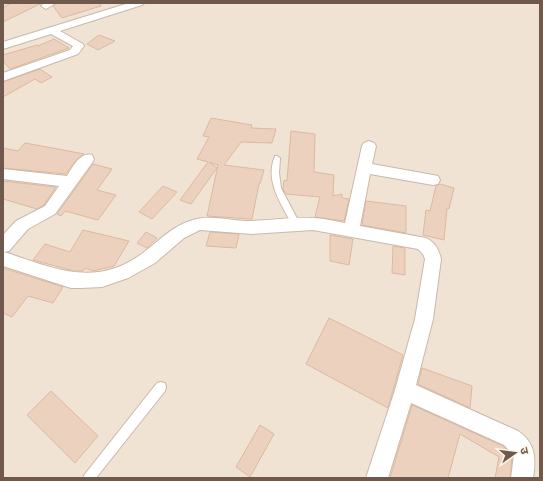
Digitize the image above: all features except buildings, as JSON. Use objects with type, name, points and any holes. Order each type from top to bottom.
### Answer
[{"type":"street","points":[[3,46],[139,3]]},
{"type":"street","points":[[3,77],[74,52],[78,49],[79,46],[77,44],[52,30]]},
{"type":"street","points":[[351,231],[369,146]]},
{"type":"street","points":[[3,246],[22,225],[50,210],[87,159]]},
{"type":"street","points":[[364,168],[433,180]]},
{"type":"street","points":[[3,174],[71,182]]},
{"type":"street","points":[[3,259],[71,280],[88,281],[110,278],[130,270],[190,226],[200,224],[258,227],[313,224],[420,243],[427,246],[432,252],[433,259],[424,319],[405,390],[377,478]]},
{"type":"street","points":[[405,390],[518,442],[524,449],[525,458],[522,478]]},
{"type":"lane","points":[[277,158],[275,173],[277,188],[296,224]]},
{"type":"lane","points":[[89,478],[161,387]]},
{"type":"shaded area","points":[[3,3],[540,3],[540,478],[3,478]]}]
